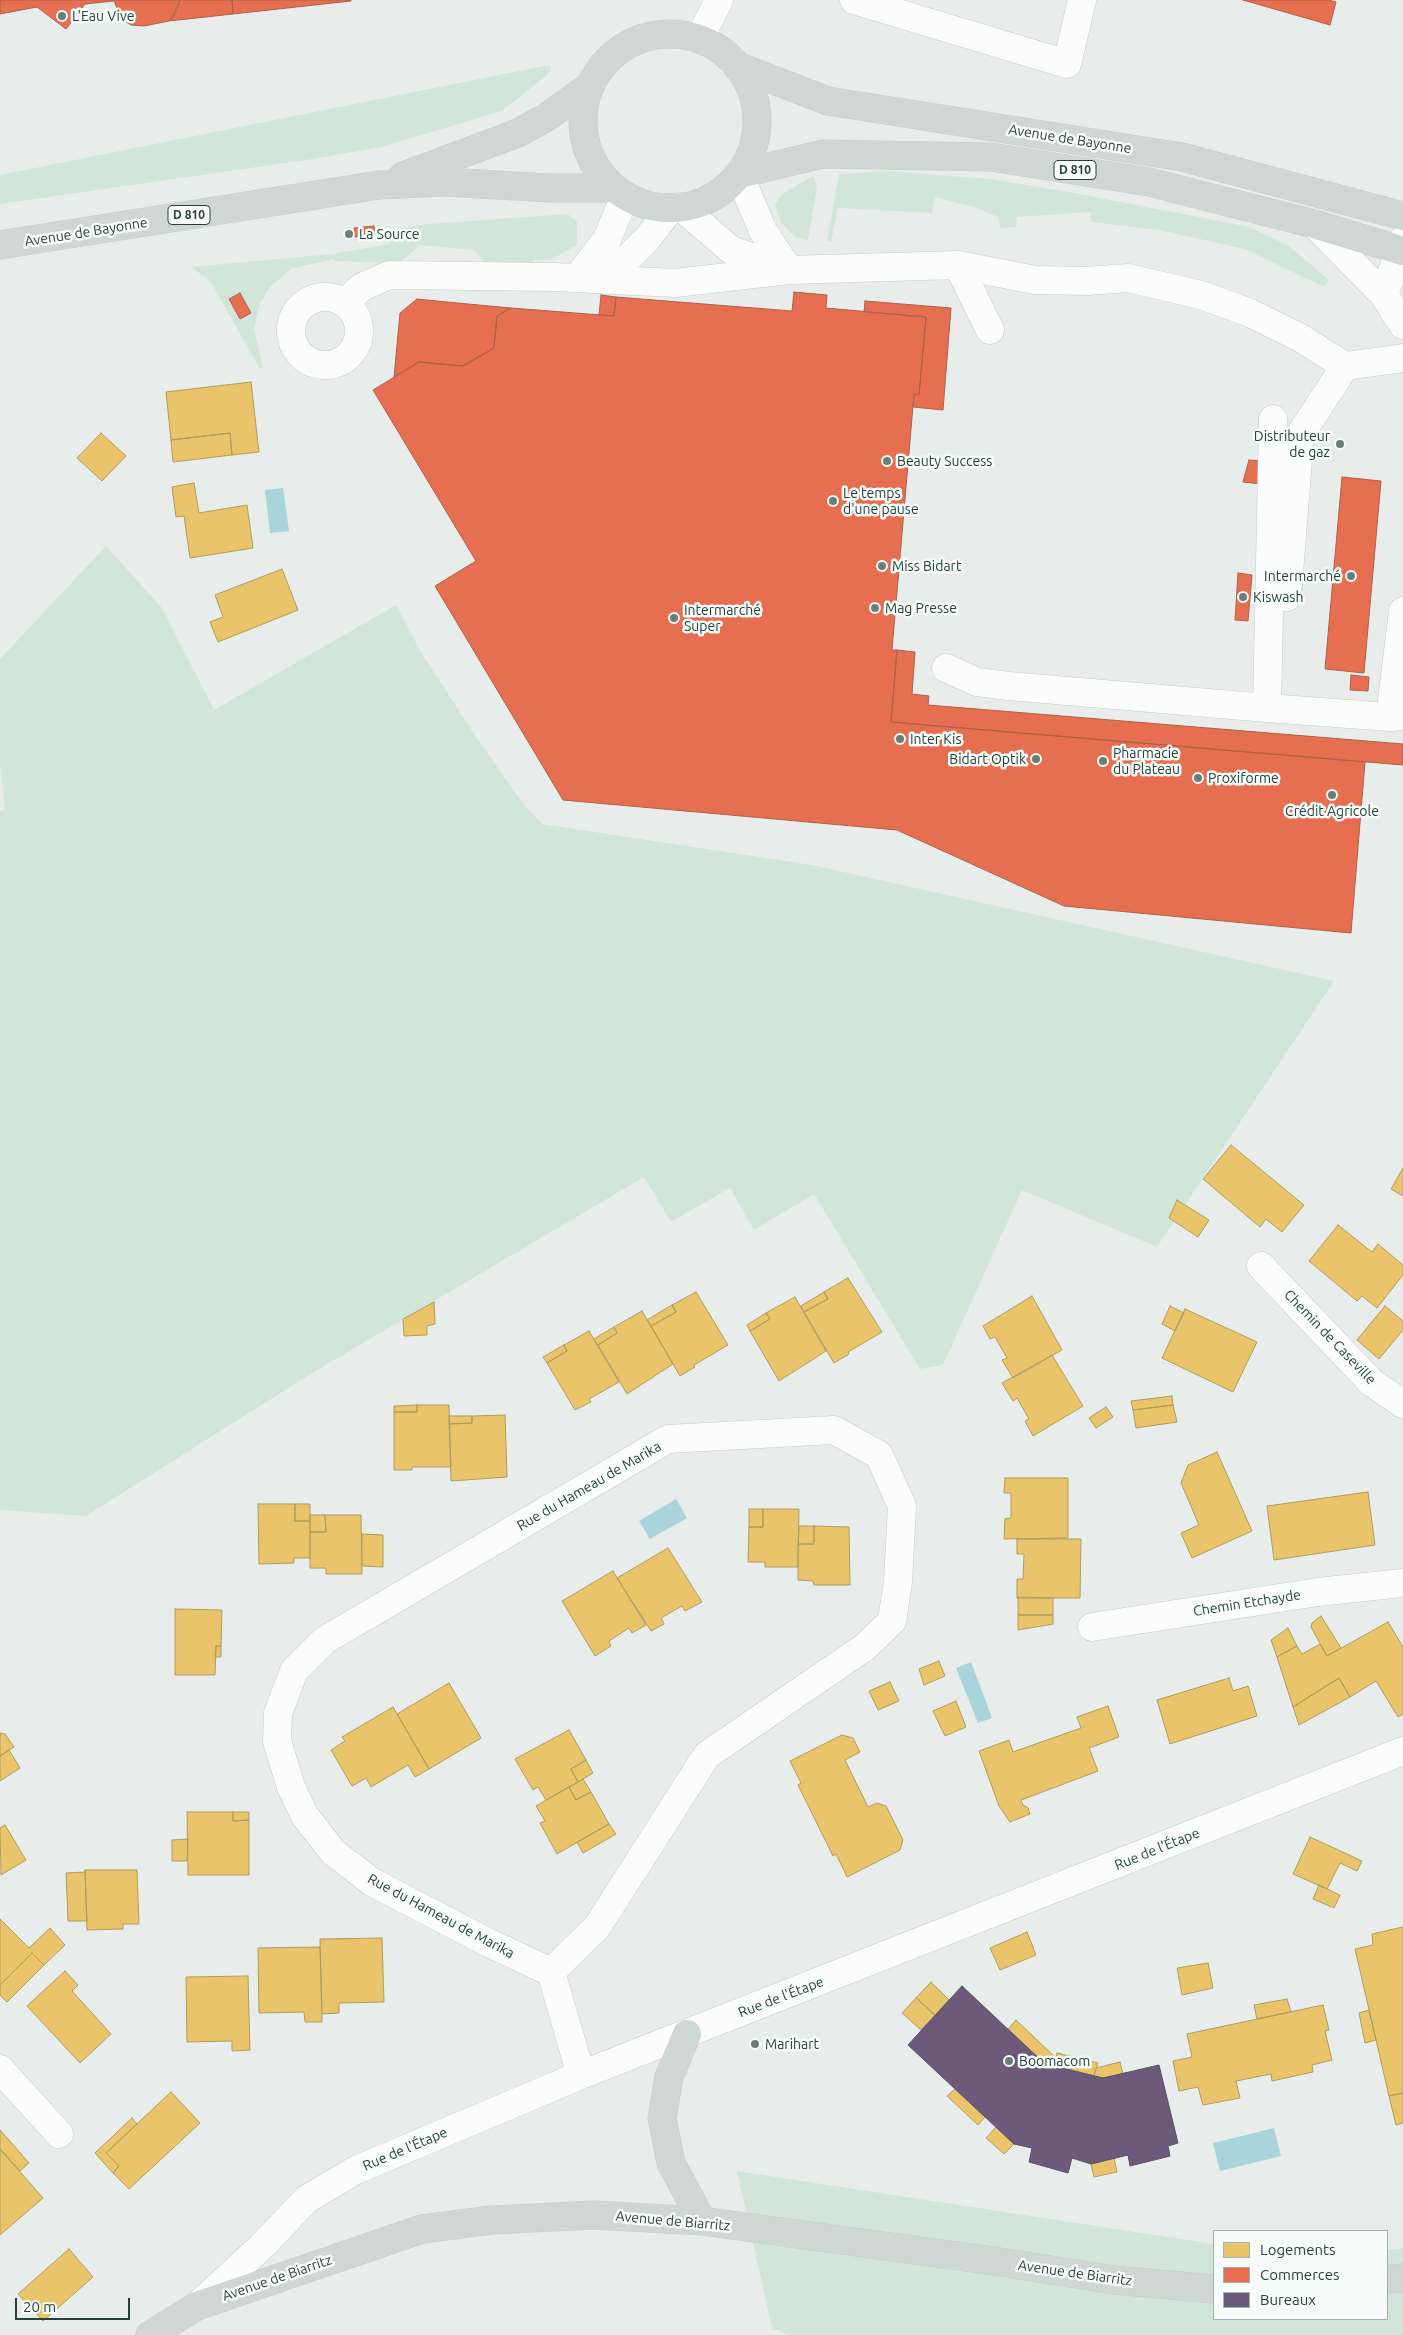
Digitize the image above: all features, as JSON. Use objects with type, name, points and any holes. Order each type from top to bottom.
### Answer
[{"type":"main road","points":[[678,34],[700,39],[720,50],[737,66],[752,91],[757,119],[753,148],[739,174],[713,197],[698,204],[676,208],[647,205],[620,192],[596,167],[585,142],[583,113],[590,86],[601,68],[616,52],[635,41],[656,35],[678,34]]},
{"type":"main road","name":"Avenue de Bayonne","points":[[737,66],[828,101],[1182,157],[1403,216]]},
{"type":"main road","name":"D 810","points":[[379,185],[518,133],[548,117],[590,86]]},
{"type":"main road","name":"D 810","points":[[739,174],[823,154],[991,157],[1149,182],[1401,247]]},
{"type":"main road","name":"D 810","points":[[379,185],[445,182],[620,192]]},
{"type":"main road","name":"Avenue de Bayonne","points":[[0,246],[379,185]]},
{"type":"main road","points":[[687,2034],[669,2077],[662,2118],[671,2163],[702,2221]]},
{"type":"main road","name":"Avenue de Biarritz","points":[[150,2335],[196,2306],[422,2229],[492,2220],[594,2215],[702,2221],[994,2261],[1114,2280],[1213,2289]]},
{"type":"main road","points":[[1388,2279],[1403,2278]]},
{"type":"street","points":[[700,39],[719,0]]},
{"type":"street","points":[[854,0],[1067,64],[1082,0]]},
{"type":"street","points":[[739,174],[763,231],[790,270]]},
{"type":"street","points":[[576,278],[607,239],[620,192]]},
{"type":"street","points":[[576,278],[628,258],[676,208],[731,250],[790,270]]},
{"type":"street","points":[[1314,224],[1384,294],[1403,325]]},
{"type":"street","points":[[1384,294],[1401,247]]},
{"type":"street","points":[[958,265],[990,330]]},
{"type":"street","points":[[344,303],[362,287],[388,276],[576,278],[675,283],[790,270],[958,265],[1035,280],[1087,281],[1128,278],[1201,295],[1250,313],[1291,333],[1345,366],[1403,358]]},
{"type":"street","points":[[1276,596],[1287,597],[1300,435],[1345,366]]},
{"type":"street","points":[[1266,708],[1273,419]]},
{"type":"street","points":[[946,668],[977,682],[1009,686],[1266,708],[1396,716],[1403,611]]},
{"type":"street","name":"Chemin de Caseville","points":[[1261,1266],[1371,1382],[1403,1404]]},
{"type":"street","name":"Rue du Hameau de Marika","points":[[834,1430],[879,1455],[902,1506],[898,1582],[892,1621],[865,1646],[707,1755],[597,1927],[551,1972],[489,1943],[372,1882],[333,1852],[305,1816],[291,1787],[276,1741],[278,1713],[294,1671],[325,1640],[668,1439],[834,1430]]},
{"type":"street","name":"Chemin Etchayde","points":[[1092,1627],[1318,1592],[1403,1583]]},
{"type":"street","name":"Rue de l'Étape","points":[[196,2306],[262,2246],[306,2199],[356,2170],[581,2075],[1403,1751]]},
{"type":"street","points":[[551,1972],[581,2075]]},
{"type":"street","points":[[0,2069],[59,2134]]},
{"type":"green space","points":[[549,65],[552,67],[547,75],[502,111],[381,147],[313,159],[0,204],[0,175]]},
{"type":"green space","points":[[887,171],[989,179],[1070,192],[1249,227],[1289,246],[1329,280],[1324,287],[1245,249],[1159,230],[1091,222],[1091,212],[1017,217],[1016,227],[1000,228],[998,217],[974,207],[935,197],[932,213],[838,208],[831,242],[827,241],[839,174]]},
{"type":"green space","points":[[813,176],[817,188],[808,240],[796,237],[789,231],[781,222],[775,205],[782,194]]},
{"type":"green space","points":[[568,214],[577,222],[577,245],[552,259],[534,260],[535,266],[489,267],[474,250],[420,245],[399,263],[334,261],[333,257],[332,260],[292,268],[268,289],[259,306],[254,330],[263,367],[260,369],[210,281],[191,267],[332,254],[389,244],[400,228],[429,224]]},
{"type":"green space","points":[[106,546],[162,608],[214,710],[396,605],[421,652],[476,737],[524,805],[542,824],[812,865],[1334,981],[1157,1247],[1022,1190],[943,1365],[920,1369],[814,1194],[754,1230],[730,1188],[671,1222],[644,1177],[309,1375],[86,1516],[0,1510],[0,811],[5,808],[0,765],[0,659]]},
{"type":"green space","points":[[737,2171],[1213,2244],[1213,2320],[1388,2320],[1388,2250],[1403,2248],[1403,2335],[789,2335],[772,2328]]},
{"type":"water","points":[[283,488],[289,531],[270,533],[265,490]]},
{"type":"water","points":[[676,1499],[687,1518],[650,1539],[639,1521]]},
{"type":"water","points":[[971,1662],[992,1718],[978,1723],[956,1668]]},
{"type":"water","points":[[1274,2128],[1281,2156],[1220,2171],[1213,2143]]},
{"type":"building: Logements","points":[[251,382],[259,452],[232,455],[230,433],[171,440],[166,392]]},
{"type":"building: Logements","points":[[101,433],[126,456],[102,481],[77,458]]},
{"type":"building: Logements","points":[[230,433],[232,455],[173,462],[171,440]]},
{"type":"building: Logements","points":[[194,483],[199,513],[247,505],[253,548],[190,558],[184,516],[176,517],[172,487]]},
{"type":"building: Logements","points":[[282,569],[298,610],[218,642],[210,622],[223,617],[215,595]]},
{"type":"building: Logements","points":[[1231,1145],[1304,1205],[1282,1232],[1266,1219],[1260,1227],[1203,1179]]},
{"type":"building: Logements","points":[[1403,1168],[1403,1196],[1391,1189]]},
{"type":"building: Logements","points":[[1177,1200],[1209,1220],[1198,1237],[1169,1218]]},
{"type":"building: Logements","points":[[1338,1225],[1372,1252],[1378,1244],[1403,1265],[1403,1275],[1377,1308],[1362,1296],[1357,1301],[1309,1261]]},
{"type":"building: Logements","points":[[848,1278],[882,1332],[848,1352],[849,1354],[834,1363],[804,1312],[828,1299],[824,1292]]},
{"type":"building: Logements","points":[[696,1292],[728,1345],[694,1365],[695,1367],[680,1376],[651,1326],[676,1312],[672,1305]]},
{"type":"building: Logements","points":[[824,1292],[828,1299],[804,1312],[801,1306]]},
{"type":"building: Logements","points":[[1032,1296],[1062,1350],[1013,1378],[1002,1360],[1007,1358],[995,1337],[990,1339],[983,1326]]},
{"type":"building: Logements","points":[[795,1297],[826,1351],[779,1381],[750,1331],[770,1319],[766,1313]]},
{"type":"building: Logements","points":[[434,1302],[435,1324],[427,1326],[427,1335],[404,1336],[403,1319]]},
{"type":"building: Logements","points":[[672,1305],[676,1312],[651,1326],[647,1320]]},
{"type":"building: Logements","points":[[1170,1306],[1184,1313],[1175,1331],[1162,1324]]},
{"type":"building: Logements","points":[[1385,1306],[1403,1321],[1403,1330],[1379,1359],[1357,1340]]},
{"type":"building: Logements","points":[[1185,1309],[1257,1342],[1233,1392],[1162,1358]]},
{"type":"building: Logements","points":[[642,1311],[673,1364],[627,1394],[598,1345],[617,1333],[614,1327]]},
{"type":"building: Logements","points":[[766,1313],[770,1319],[750,1331],[747,1325]]},
{"type":"building: Logements","points":[[614,1327],[617,1333],[598,1345],[594,1339]]},
{"type":"building: Logements","points":[[589,1331],[619,1382],[589,1399],[591,1402],[575,1410],[547,1363],[567,1351],[564,1345]]},
{"type":"building: Logements","points":[[564,1345],[567,1351],[547,1363],[543,1357]]},
{"type":"building: Logements","points":[[1052,1355],[1083,1406],[1033,1436],[1025,1421],[1029,1419],[1017,1398],[1013,1401],[1002,1383]]},
{"type":"building: Logements","points":[[1172,1396],[1173,1405],[1133,1410],[1131,1401]]},
{"type":"building: Logements","points":[[417,1405],[449,1405],[451,1467],[412,1467],[412,1470],[394,1470],[394,1412],[417,1412]]},
{"type":"building: Logements","points":[[417,1405],[417,1412],[394,1412],[394,1406]]},
{"type":"building: Logements","points":[[1173,1405],[1177,1422],[1136,1428],[1133,1410]]},
{"type":"building: Logements","points":[[1106,1407],[1113,1417],[1096,1428],[1089,1418]]},
{"type":"building: Logements","points":[[505,1415],[507,1477],[451,1481],[449,1424],[472,1423],[472,1416]]},
{"type":"building: Logements","points":[[449,1416],[472,1416],[472,1423],[449,1424]]},
{"type":"building: Logements","points":[[1217,1452],[1252,1531],[1192,1558],[1181,1533],[1199,1525],[1181,1483],[1188,1465]]},
{"type":"building: Logements","points":[[1005,1478],[1068,1478],[1068,1538],[1004,1539],[1005,1519],[1011,1518],[1011,1493],[1004,1493]]},
{"type":"building: Logements","points":[[1368,1492],[1375,1545],[1274,1560],[1267,1506]]},
{"type":"building: Logements","points":[[258,1504],[295,1504],[295,1521],[310,1521],[310,1558],[294,1558],[294,1563],[259,1564]]},
{"type":"building: Logements","points":[[295,1504],[310,1504],[310,1521],[295,1521]]},
{"type":"building: Logements","points":[[749,1509],[763,1509],[763,1527],[749,1527]]},
{"type":"building: Logements","points":[[763,1509],[799,1509],[798,1567],[765,1567],[765,1562],[748,1562],[749,1527],[763,1527]]},
{"type":"building: Logements","points":[[310,1515],[325,1515],[326,1532],[310,1532]]},
{"type":"building: Logements","points":[[325,1515],[361,1515],[362,1574],[326,1574],[326,1568],[310,1568],[310,1532],[326,1532]]},
{"type":"building: Logements","points":[[799,1526],[814,1526],[814,1544],[798,1544]]},
{"type":"building: Logements","points":[[814,1526],[849,1527],[850,1585],[814,1585],[813,1581],[798,1580],[798,1544],[814,1544]]},
{"type":"building: Logements","points":[[362,1534],[383,1535],[383,1567],[362,1566]]},
{"type":"building: Logements","points":[[1017,1539],[1081,1539],[1080,1598],[1017,1598],[1017,1579],[1023,1579],[1024,1554],[1017,1554]]},
{"type":"building: Logements","points":[[668,1548],[702,1602],[685,1611],[682,1606],[661,1618],[664,1624],[651,1631],[617,1578]]},
{"type":"building: Logements","points":[[613,1571],[646,1625],[632,1633],[629,1628],[609,1641],[611,1646],[595,1656],[562,1601]]},
{"type":"building: Logements","points":[[1018,1597],[1053,1598],[1053,1615],[1018,1615]]},
{"type":"building: Logements","points":[[175,1609],[222,1610],[221,1646],[216,1646],[215,1675],[175,1675]]},
{"type":"building: Logements","points":[[1018,1615],[1053,1615],[1053,1624],[1018,1630]]},
{"type":"building: Logements","points":[[1321,1616],[1341,1648],[1327,1656],[1311,1627],[1312,1623]]},
{"type":"building: Logements","points":[[1388,1622],[1403,1647],[1403,1714],[1398,1717],[1376,1681],[1350,1697],[1339,1678],[1293,1707],[1277,1657],[1297,1646],[1302,1654],[1320,1644],[1327,1656]]},
{"type":"building: Logements","points":[[1288,1628],[1297,1646],[1277,1657],[1271,1640]]},
{"type":"building: Logements","points":[[216,1646],[221,1646],[221,1657],[215,1657]]},
{"type":"building: Logements","points":[[939,1661],[945,1676],[924,1685],[919,1669]]},
{"type":"building: Logements","points":[[1229,1678],[1233,1691],[1248,1686],[1257,1716],[1170,1744],[1157,1700]]},
{"type":"building: Logements","points":[[1339,1678],[1350,1697],[1299,1725],[1293,1707]]},
{"type":"building: Logements","points":[[890,1682],[899,1701],[878,1710],[869,1691]]},
{"type":"building: Logements","points":[[449,1683],[481,1738],[429,1769],[397,1714]]},
{"type":"building: Logements","points":[[956,1701],[966,1727],[945,1736],[933,1711]]},
{"type":"building: Logements","points":[[1108,1706],[1119,1737],[1089,1748],[1098,1771],[1021,1800],[1023,1805],[1028,1808],[1030,1814],[1010,1822],[999,1806],[979,1751],[1009,1740],[1013,1752],[1081,1728],[1077,1717]]},
{"type":"building: Logements","points":[[393,1707],[429,1769],[415,1777],[408,1765],[371,1787],[366,1778],[352,1786],[331,1750],[345,1741],[342,1737]]},
{"type":"building: Logements","points":[[569,1730],[586,1760],[571,1769],[578,1782],[546,1800],[538,1787],[533,1790],[515,1759]]},
{"type":"building: Logements","points":[[0,1733],[5,1734],[14,1747],[0,1756]]},
{"type":"building: Logements","points":[[842,1735],[853,1738],[860,1752],[845,1760],[868,1807],[877,1803],[886,1806],[903,1840],[900,1850],[847,1877],[836,1854],[833,1856],[798,1785],[801,1783],[790,1761]]},
{"type":"building: Logements","points":[[9,1750],[20,1768],[0,1781],[0,1756]]},
{"type":"building: Logements","points":[[586,1760],[593,1773],[578,1782],[571,1769]]},
{"type":"building: Logements","points":[[583,1779],[591,1792],[576,1800],[569,1787]]},
{"type":"building: Logements","points":[[569,1787],[576,1800],[591,1792],[609,1824],[557,1854],[540,1823],[545,1821],[536,1806]]},
{"type":"building: Logements","points":[[187,1812],[233,1812],[233,1821],[249,1820],[249,1875],[188,1875]]},
{"type":"building: Logements","points":[[233,1812],[249,1812],[249,1820],[233,1821]]},
{"type":"building: Logements","points":[[609,1824],[616,1834],[583,1853],[577,1842]]},
{"type":"building: Logements","points":[[5,1825],[26,1860],[1,1875],[0,1828]]},
{"type":"building: Logements","points":[[1310,1837],[1362,1861],[1357,1871],[1340,1863],[1327,1889],[1293,1874]]},
{"type":"building: Logements","points":[[188,1839],[187,1861],[172,1861],[172,1840]]},
{"type":"building: Logements","points":[[85,1870],[137,1870],[139,1924],[123,1924],[123,1929],[87,1930]]},
{"type":"building: Logements","points":[[85,1872],[87,1921],[68,1921],[66,1873]]},
{"type":"building: Logements","points":[[1319,1885],[1340,1895],[1334,1908],[1313,1899]]},
{"type":"building: Logements","points":[[0,1919],[29,1948],[50,1928],[65,1945],[44,1965],[32,1953],[0,1985]]},
{"type":"building: Logements","points":[[1403,1927],[1403,2093],[1389,2096],[1355,1949],[1373,1945],[1372,1934]]},
{"type":"building: Logements","points":[[1027,1932],[1036,1955],[1000,1970],[990,1948]]},
{"type":"building: Logements","points":[[382,1938],[384,2002],[339,2003],[339,2013],[322,2014],[320,1939]]},
{"type":"building: Logements","points":[[320,1947],[322,2022],[305,2022],[304,2012],[259,2013],[258,1948]]},
{"type":"building: Logements","points":[[32,1953],[44,1965],[7,2002],[0,1995],[0,1985]]},
{"type":"building: Logements","points":[[1208,1963],[1213,1988],[1182,1995],[1177,1968]]},
{"type":"building: Logements","points":[[65,1971],[78,1985],[72,1991],[111,2034],[80,2063],[27,2006]]},
{"type":"building: Logements","points":[[248,1976],[250,2050],[232,2051],[232,2041],[187,2042],[186,1977]]},
{"type":"building: Logements","points":[[931,1982],[949,2000],[935,2015],[916,1998]]},
{"type":"building: Logements","points":[[916,1998],[935,2015],[921,2030],[902,2013]]},
{"type":"building: Logements","points":[[1287,1999],[1291,2012],[1257,2019],[1254,2005]]},
{"type":"building: Logements","points":[[1323,2005],[1329,2030],[1325,2031],[1332,2060],[1312,2065],[1313,2072],[1272,2081],[1271,2074],[1236,2081],[1240,2098],[1203,2105],[1198,2087],[1179,2091],[1173,2061],[1192,2057],[1187,2034]]},
{"type":"building: Logements","points":[[1369,2010],[1376,2040],[1365,2043],[1359,2013]]},
{"type":"building: Logements","points":[[1016,2020],[1056,2058],[1054,2065],[1045,2064],[1008,2029]]},
{"type":"building: Logements","points":[[1057,2053],[1098,2063],[1094,2076],[1054,2065]]},
{"type":"building: Logements","points":[[1120,2062],[1123,2074],[1103,2078],[1094,2076],[1096,2068]]},
{"type":"building: Logements","points":[[955,2089],[985,2117],[978,2125],[947,2096]]},
{"type":"building: Logements","points":[[171,2092],[200,2123],[129,2189],[113,2173],[119,2166],[106,2153]]},
{"type":"building: Logements","points":[[1403,2093],[1403,2123],[1396,2125],[1389,2096]]},
{"type":"building: Logements","points":[[132,2118],[137,2124],[106,2153],[119,2166],[113,2173],[95,2153]]},
{"type":"building: Logements","points":[[996,2127],[1014,2144],[1004,2154],[986,2138]]},
{"type":"building: Logements","points":[[0,2130],[29,2163],[20,2171],[0,2149]]},
{"type":"building: Logements","points":[[0,2149],[43,2198],[0,2235]]},
{"type":"building: Logements","points":[[1114,2158],[1117,2172],[1094,2177],[1091,2164]]},
{"type":"building: Logements","points":[[69,2249],[93,2277],[43,2321],[18,2294]]},
{"type":"building: Commerces","points":[[0,0],[180,0],[169,21],[144,26],[131,25],[122,19],[114,1],[85,4],[66,29],[37,7],[0,14]]},
{"type":"building: Commerces","points":[[180,0],[232,0],[233,14],[169,21],[175,14]]},
{"type":"building: Commerces","points":[[232,0],[351,0],[351,1],[233,14]]},
{"type":"building: Commerces","points":[[1243,0],[1329,0],[1336,2],[1330,25]]},
{"type":"building: Commerces","points":[[374,226],[375,235],[355,237],[354,228]]},
{"type":"building: Commerces","name":"Intermarché Super","points":[[794,292],[827,295],[826,308],[926,317],[919,395],[914,394],[892,650],[897,650],[891,722],[1365,762],[1351,933],[1064,906],[897,830],[563,800],[435,586],[476,561],[373,390],[419,362],[463,366],[494,348],[497,316],[511,308],[614,316],[616,297],[792,311]]},
{"type":"building: Commerces","points":[[240,293],[251,313],[240,319],[229,299]]},
{"type":"building: Commerces","points":[[601,295],[616,297],[614,316],[599,315]]},
{"type":"building: Commerces","points":[[417,299],[511,308],[497,316],[494,348],[463,366],[419,362],[394,377],[400,313]]},
{"type":"building: Commerces","points":[[865,301],[951,308],[943,410],[913,407],[914,394],[919,395],[926,317],[864,312]]},
{"type":"building: Commerces","points":[[1249,460],[1263,461],[1261,484],[1243,482]]},
{"type":"building: Commerces","points":[[1342,477],[1381,481],[1364,673],[1325,669]]},
{"type":"building: Commerces","name":"Kiswash","points":[[1238,573],[1252,575],[1248,621],[1235,620]]},
{"type":"building: Commerces","points":[[897,650],[915,652],[912,694],[929,696],[928,705],[1403,744],[1403,765],[891,722]]},
{"type":"building: Commerces","points":[[1351,675],[1369,677],[1368,691],[1350,690]]},
{"type":"building: Bureaux","points":[[962,1986],[1045,2064],[1103,2078],[1159,2065],[1178,2143],[1168,2146],[1170,2156],[1130,2166],[1128,2155],[1091,2164],[1072,2158],[1068,2173],[1029,2162],[1032,2148],[1014,2144],[908,2045]]},
{"type":"place","name":"L'Eau Vive","points":[[62,16]]},
{"type":"place","name":"La Source","points":[[349,234]]},
{"type":"place","name":"Distributeur de gaz","points":[[1340,444]]},
{"type":"place","name":"Beauty Success","points":[[887,461]]},
{"type":"place","name":"Le temps d'une pause","points":[[833,501]]},
{"type":"place","name":"Miss Bidart","points":[[882,566]]},
{"type":"place","name":"Intermarché","points":[[1351,576]]},
{"type":"place","name":"Kiswash","points":[[1243,597]]},
{"type":"place","name":"Mag Presse","points":[[875,608]]},
{"type":"place","name":"Intermarché Super","points":[[674,618]]},
{"type":"place","name":"Inter Kis","points":[[900,739]]},
{"type":"place","name":"Bidart Optik","points":[[1036,759]]},
{"type":"place","name":"Pharmacie du Plateau","points":[[1103,761]]},
{"type":"place","name":"Proxiforme","points":[[1198,778]]},
{"type":"place","name":"Crédit Agricole","points":[[1332,795]]},
{"type":"place","name":"Marihart","points":[[755,2044]]},
{"type":"place","name":"Boomacom","points":[[1009,2061]]}]
